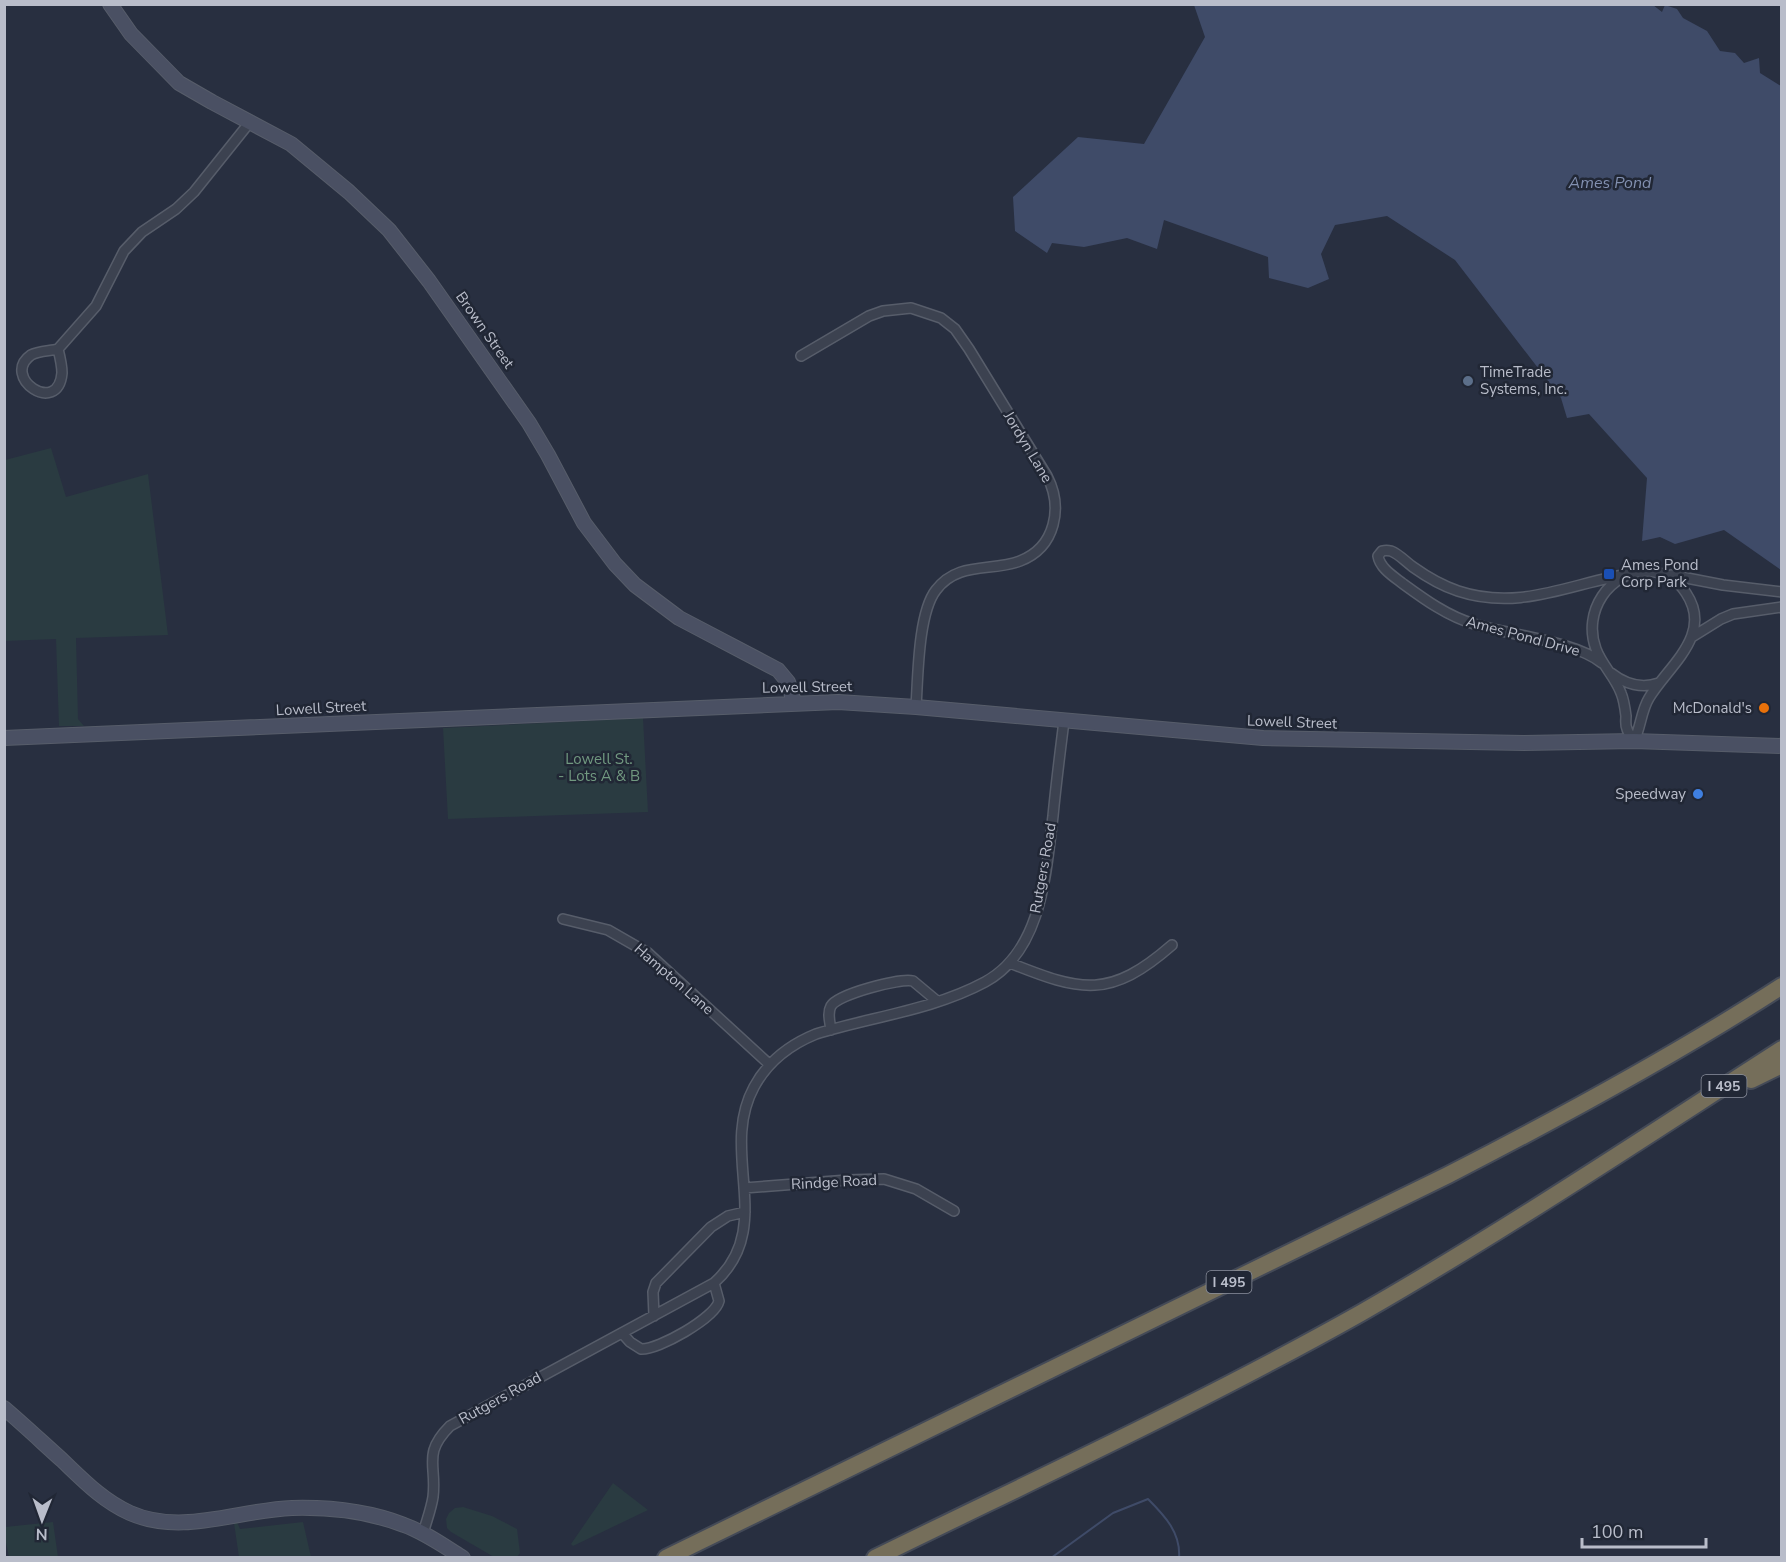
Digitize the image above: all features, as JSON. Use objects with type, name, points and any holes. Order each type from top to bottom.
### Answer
[{"type":"highway","name":"I 495","points":[[666,1557],[1458,1170],[1624,1081],[1782,986]]},
{"type":"highway","name":"I 495","points":[[875,1557],[1199,1398],[1359,1314],[1524,1214],[1782,1049]]},
{"type":"highway","points":[[1667,1123],[1782,1065]]},
{"type":"main road","name":"Brown Street","points":[[110,4],[130,34],[179,83],[300,150],[379,219],[402,245],[496,374],[548,454],[584,524],[622,571],[635,585],[679,618],[778,670],[788,682],[794,702]]},
{"type":"main road","name":"Lowell Street","points":[[4,738],[794,702],[854,702],[1290,740],[1524,743],[1634,741],[1782,746]]},
{"type":"main road","points":[[4,1408],[96,1492],[128,1513],[142,1518],[199,1521],[290,1508],[329,1508],[369,1514],[405,1525],[463,1557]]},
{"type":"street","points":[[58,349],[62,368],[60,382],[50,391],[43,393],[30,389],[22,379],[21,372],[25,360],[36,353],[58,349],[96,306],[124,251],[142,232],[176,209],[194,192],[250,122]]},
{"type":"street","name":"Jordyn Lane","points":[[801,356],[868,316],[883,310],[910,308],[941,318],[955,328],[969,349],[1053,489],[1056,504],[1054,525],[1044,542],[1035,551],[1017,562],[955,573],[942,582],[931,596],[923,624],[916,707]]},
{"type":"street","name":"Ames Pond Drive","points":[[1659,683],[1649,686],[1638,685],[1621,679],[1593,656],[1457,618],[1439,609],[1394,577],[1384,568],[1378,556],[1382,551],[1392,551],[1414,568],[1440,583],[1475,596],[1493,599],[1531,597],[1602,578],[1648,571],[1724,585],[1782,592]]},
{"type":"street","name":"Ames Pond Drive","points":[[1634,573],[1614,581],[1599,600],[1595,611],[1593,634],[1595,646],[1620,691],[1626,716],[1626,728],[1634,741]]},
{"type":"street","points":[[1634,741],[1640,730],[1643,711],[1659,683],[1682,655],[1692,637],[1694,614],[1692,604],[1682,587],[1669,575]]},
{"type":"street","points":[[1692,637],[1733,614],[1782,607]]},
{"type":"street","name":"Rutgers Road","points":[[423,1534],[433,1499],[431,1462],[441,1434],[450,1426],[714,1282],[727,1269],[735,1257],[743,1235],[745,1212],[740,1143],[742,1116],[747,1098],[759,1076],[769,1065],[794,1043],[831,1030],[937,1001],[986,981],[1010,963],[1031,928],[1039,903],[1051,831],[1064,721]]},
{"type":"street","name":"Hampton Lane","points":[[564,919],[608,930],[648,952],[769,1065]]},
{"type":"street","points":[[1010,963],[1070,984],[1096,986],[1112,983],[1137,972],[1172,945]]},
{"type":"street","points":[[831,1030],[829,1010],[837,1000],[899,981],[913,981],[937,1001]]},
{"type":"street","name":"Rindge Road","points":[[744,1188],[877,1178],[908,1186],[954,1211]]},
{"type":"street","points":[[654,1316],[653,1292],[656,1283],[711,1227],[728,1216],[745,1212]]},
{"type":"street","points":[[621,1334],[641,1349],[653,1348],[711,1315],[719,1301],[714,1282]]},
{"type":"green space","points":[[51,448],[66,497],[148,474],[168,635],[76,638],[78,719],[84,726],[59,726],[56,639],[5,641],[5,460]]},
{"type":"green space","name":"Lowell St. - Lots A & B","points":[[643,718],[648,812],[448,819],[443,728]]},
{"type":"green space","points":[[613,1483],[648,1510],[573,1546],[571,1544]]},
{"type":"green space","points":[[463,1507],[492,1516],[517,1529],[520,1553],[517,1557],[494,1557],[451,1532],[447,1528],[446,1519],[455,1508]]},
{"type":"green space","points":[[53,1522],[58,1557],[9,1557],[5,1527]]},
{"type":"green space","points":[[237,1522],[240,1529],[303,1522],[311,1557],[239,1557],[234,1523]]},
{"type":"water","name":"Ames Pond","points":[[1194,5],[1653,5],[1662,12],[1665,5],[1677,9],[1683,18],[1707,31],[1720,51],[1735,53],[1744,63],[1759,58],[1760,73],[1781,86],[1781,570],[1724,530],[1675,544],[1660,537],[1642,541],[1647,478],[1589,414],[1567,418],[1561,398],[1455,260],[1387,216],[1335,225],[1321,254],[1329,279],[1308,288],[1269,278],[1268,257],[1164,220],[1157,249],[1127,238],[1084,247],[1052,243],[1047,253],[1015,231],[1013,197],[1078,137],[1144,144],[1205,37]]},
{"type":"waterway","points":[[1051,1558],[1113,1513],[1148,1499],[1175,1533],[1179,1558]]},
{"type":"place","name":"TimeTrade Systems, Inc.","points":[[1468,381]]},
{"type":"place","name":"Ames Pond Corp Park","points":[[1609,574]]},
{"type":"place","name":"McDonald's","points":[[1764,708]]},
{"type":"place","name":"Speedway","points":[[1698,794]]}]
